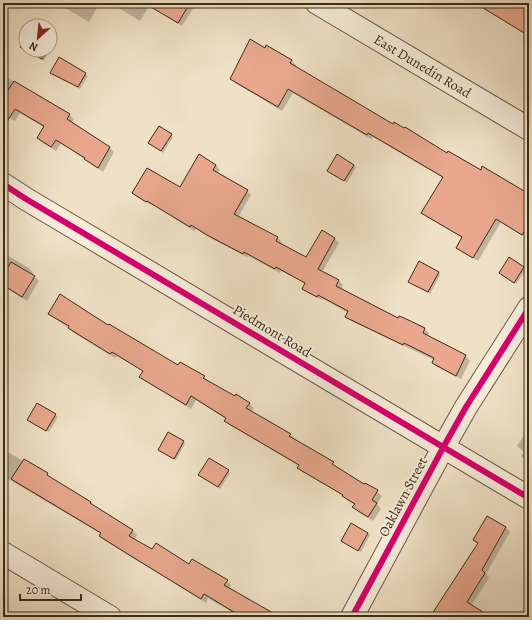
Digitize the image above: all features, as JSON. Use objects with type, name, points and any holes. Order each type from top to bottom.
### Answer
[{"type":"street","name":"East Dunedin Road","points":[[317,3],[529,129]]},
{"type":"street","name":"Piedmont Road","points":[[3,184],[529,498]]},
{"type":"street","name":"Oaklawn Street","points":[[352,617],[466,407],[529,308]]},
{"type":"street","points":[[3,554],[110,617]]},
{"type":"building","points":[[144,3],[190,3],[178,23]]},
{"type":"building","points":[[475,3],[529,3],[529,36]]},
{"type":"building","points":[[250,39],[265,48],[266,45],[292,60],[290,63],[393,124],[394,122],[404,128],[405,127],[447,153],[448,151],[481,170],[482,166],[529,194],[529,224],[522,235],[496,219],[473,258],[456,248],[462,237],[421,213],[443,177],[368,133],[367,135],[288,89],[278,107],[230,79]]},
{"type":"building","points":[[59,57],[86,73],[78,87],[50,73]]},
{"type":"building","points":[[14,81],[70,114],[67,119],[110,147],[98,168],[56,140],[51,147],[37,138],[44,126],[15,109],[3,128],[3,98]]},
{"type":"building","points":[[159,126],[172,134],[161,151],[148,143]]},
{"type":"building","points":[[199,154],[216,165],[213,170],[248,190],[234,214],[278,237],[276,241],[306,257],[322,230],[335,238],[318,269],[339,280],[336,286],[398,318],[399,316],[402,317],[425,328],[423,333],[466,355],[456,376],[432,363],[434,358],[345,317],[348,311],[318,295],[317,297],[302,289],[305,283],[244,252],[243,254],[191,225],[190,227],[132,193],[147,168],[180,187]]},
{"type":"building","points":[[337,154],[354,165],[344,181],[327,171]]},
{"type":"building","points":[[509,257],[524,267],[514,283],[499,273]]},
{"type":"building","points":[[419,261],[439,272],[428,292],[408,282]]},
{"type":"building","points":[[11,262],[35,276],[22,297],[3,285],[3,275]]},
{"type":"building","points":[[60,294],[108,325],[109,324],[178,365],[180,362],[205,376],[203,378],[235,396],[236,394],[250,403],[246,408],[291,434],[289,436],[334,462],[332,464],[364,484],[365,483],[378,490],[372,500],[377,503],[368,517],[352,507],[355,504],[342,496],[343,495],[297,468],[299,465],[224,421],[226,418],[191,396],[186,405],[139,377],[143,371],[112,352],[110,354],[68,328],[69,326],[48,314]]},
{"type":"building","points":[[37,403],[56,414],[46,431],[27,420]]},
{"type":"building","points":[[168,432],[184,441],[174,459],[158,450]]},
{"type":"building","points":[[209,458],[229,470],[218,487],[198,475]]},
{"type":"building","points":[[24,459],[48,473],[47,475],[133,530],[129,536],[152,549],[156,543],[189,564],[192,559],[228,580],[224,585],[280,617],[242,617],[204,594],[201,599],[126,553],[99,536],[101,533],[11,479]]},
{"type":"building","points":[[487,516],[506,527],[482,570],[485,573],[467,602],[491,617],[430,617],[478,543],[473,540]]},
{"type":"building","points":[[351,523],[368,533],[358,551],[341,541]]},
{"type":"cycle path","points":[[3,184],[529,498]]},
{"type":"cycle path","points":[[352,617],[466,407],[529,308]]}]
